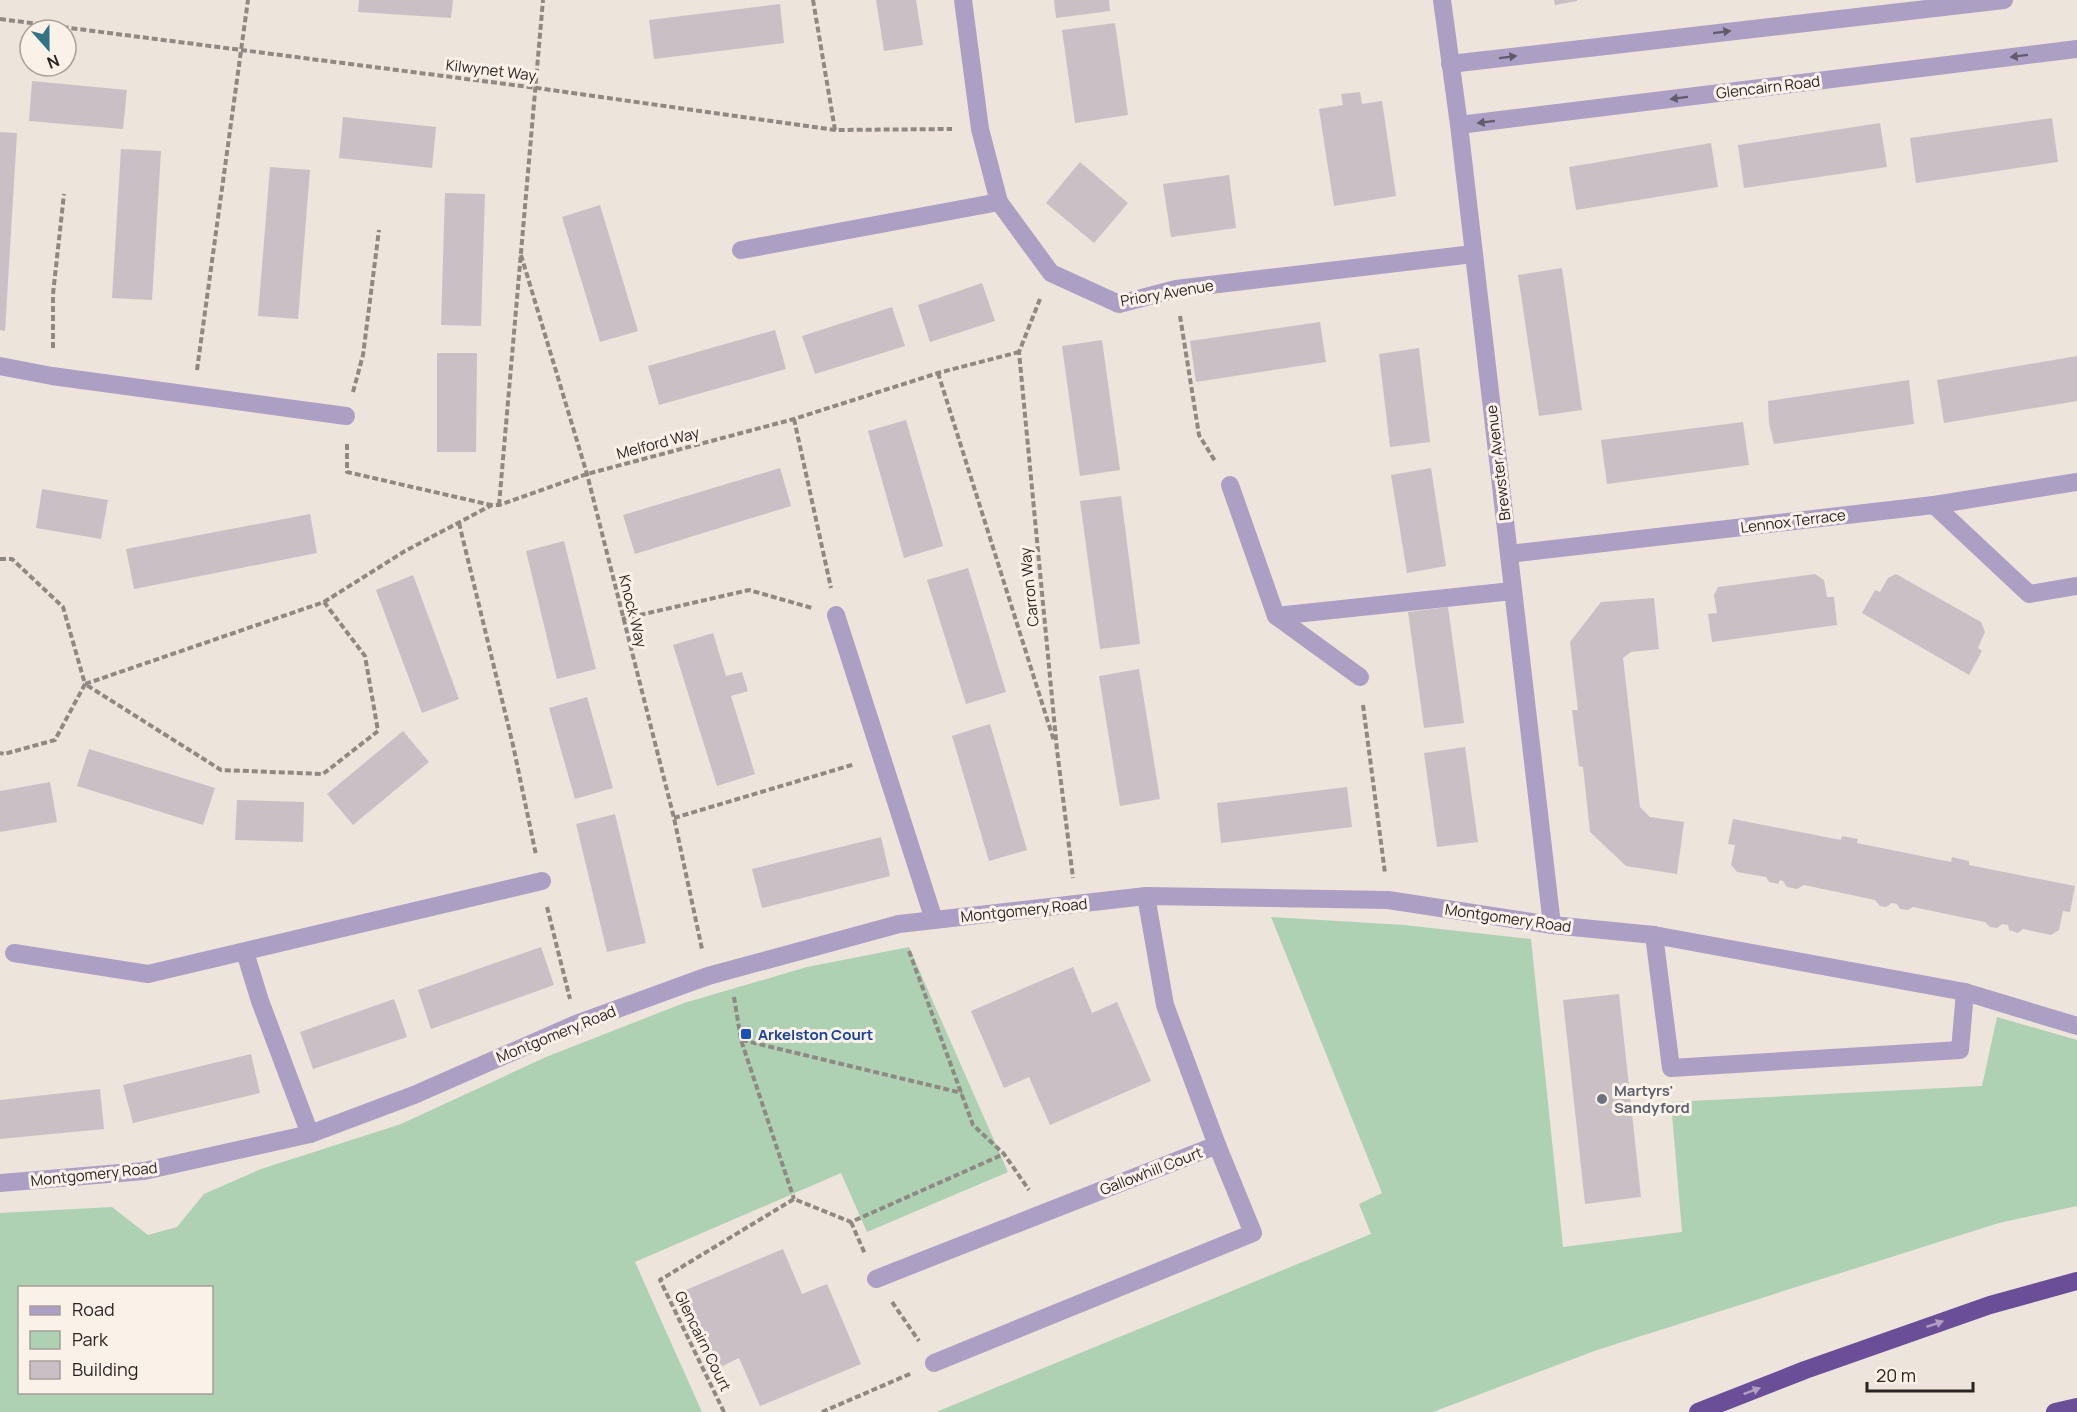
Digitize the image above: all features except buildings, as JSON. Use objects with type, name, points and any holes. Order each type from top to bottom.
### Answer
[{"type":"highway","points":[[1698,1412],[1805,1370],[1979,1309],[2077,1281]]},
{"type":"highway","points":[[2055,1412],[2077,1407]]},
{"type":"street","name":"Priory Avenue","points":[[963,0],[980,129],[999,202],[1051,273],[1119,304],[1176,289],[1473,254]]},
{"type":"street","name":"Brewster Avenue","points":[[1442,0],[1459,125],[1552,926]]},
{"type":"street","points":[[1450,64],[2004,0]]},
{"type":"street","name":"Glencairn Road","points":[[1459,125],[2077,49]]},
{"type":"street","points":[[741,250],[999,202]]},
{"type":"street","points":[[0,366],[52,376],[346,416]]},
{"type":"street","name":"Lennox Terrace","points":[[1509,554],[1934,505],[2077,482]]},
{"type":"street","points":[[1230,485],[1276,616],[1360,677]]},
{"type":"street","points":[[1934,505],[2029,594],[2077,586]]},
{"type":"street","points":[[1276,616],[1512,591]]},
{"type":"street","points":[[837,615],[934,920]]},
{"type":"street","points":[[14,953],[148,974],[542,882]]},
{"type":"street","name":"Montgomery Road","points":[[0,1183],[144,1170],[310,1134],[414,1095],[576,1024],[708,976],[899,924],[1146,896],[1388,900],[1552,926],[1654,935],[1965,992],[2077,1026]]},
{"type":"street","name":"Gallowhill Court","points":[[876,1279],[1217,1145],[1165,1005],[1146,896]]},
{"type":"street","points":[[1654,935],[1671,1068],[1960,1050],[1965,992]]},
{"type":"street","points":[[245,952],[260,1001],[310,1134]]},
{"type":"street","points":[[934,1363],[1253,1233],[1217,1145]]},
{"type":"path","points":[[194,395],[248,0]]},
{"type":"path","name":"Knock Way","points":[[499,505],[543,0]]},
{"type":"path","points":[[813,0],[835,130]]},
{"type":"path","name":"Kilwynet Way","points":[[0,19],[537,88],[835,130],[980,129]]},
{"type":"path","points":[[52,376],[53,294],[64,194]]},
{"type":"path","points":[[379,230],[363,355],[346,416],[347,472],[492,505]]},
{"type":"path","name":"Knock Way","points":[[521,255],[587,474],[674,818],[708,976]]},
{"type":"path","name":"Carron Way","points":[[1051,273],[1019,352],[1057,750],[1077,904]]},
{"type":"path","points":[[1176,289],[1199,435],[1230,485]]},
{"type":"path","name":"Melford Way","points":[[85,684],[324,602],[405,551],[492,505],[499,505],[587,474],[794,419],[938,373],[1019,352]]},
{"type":"path","points":[[938,373],[1057,750]]},
{"type":"path","points":[[622,619],[749,590],[837,615],[794,419]]},
{"type":"path","points":[[459,523],[513,744],[556,945],[576,1024]]},
{"type":"path","points":[[0,559],[12,559],[63,607],[85,684],[221,770],[323,774],[378,731],[364,656],[324,602]]},
{"type":"path","points":[[1360,677],[1388,900]]},
{"type":"path","points":[[0,753],[4,754],[55,740],[85,684]]},
{"type":"path","points":[[674,818],[882,756]]},
{"type":"path","points":[[899,924],[973,1125],[1004,1154],[1045,1213]]},
{"type":"path","points":[[730,970],[741,1040],[794,1199],[851,1222],[876,1279],[934,1363],[822,1412]]},
{"type":"path","points":[[741,1040],[963,1094]]},
{"type":"path","points":[[851,1222],[1004,1154]]},
{"type":"path","name":"Glencairn Court","points":[[724,1412],[660,1280],[794,1199]]},
{"type":"green space","points":[[1271,917],[1404,925],[1531,939],[1563,1247],[1682,1232],[1671,1102],[1982,1086],[1997,1017],[2077,1040],[2077,1206],[1999,1223],[1597,1350],[1433,1412],[936,1412],[1371,1234],[1359,1204],[1382,1193]]},
{"type":"green space","points":[[909,947],[1008,1172],[867,1232],[841,1173],[635,1262],[702,1412],[0,1412],[0,1213],[112,1207],[148,1235],[177,1227],[204,1194],[261,1169],[401,1124],[546,1057],[684,1003],[807,967]]},
{"type":"place","name":"Arkelston Court","points":[[746,1034]]},
{"type":"place","name":"Martyrs' Sandyford","points":[[1602,1099]]}]
